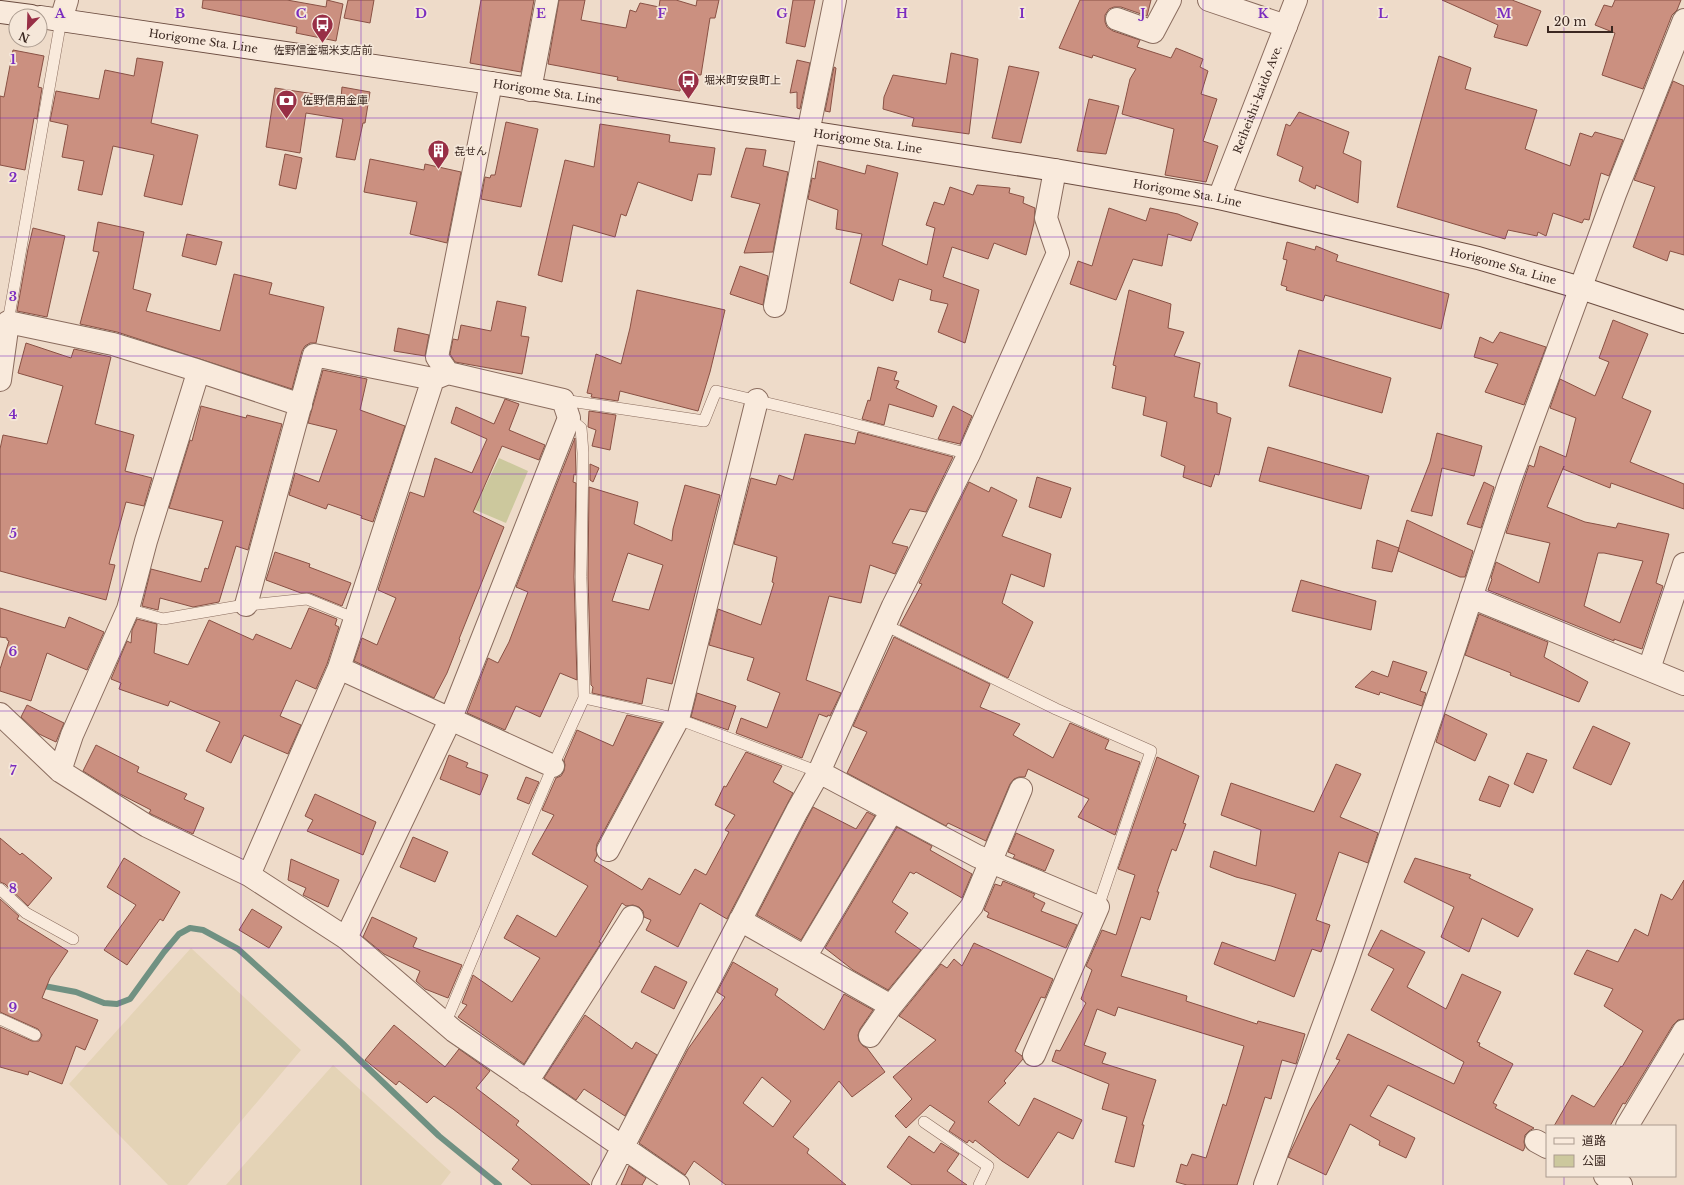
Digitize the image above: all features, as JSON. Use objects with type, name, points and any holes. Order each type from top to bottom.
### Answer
[{"type":"street","points":[[530,90],[547,0]]},
{"type":"street","points":[[776,306],[808,133],[835,0]]},
{"type":"street","points":[[1116,19],[1152,32],[1170,0]]},
{"type":"street","points":[[1209,0],[1286,26]]},
{"type":"street","name":"Reiheishi-kaido Ave.","points":[[1219,198],[1296,0]]},
{"type":"street","name":"Horigome Sta. Line","points":[[48,15],[64,10],[530,90],[1055,170],[1219,198],[1478,258],[1581,288],[1684,322]]},
{"type":"street","points":[[1265,1185],[1345,967],[1509,483],[1615,194],[1684,20]]},
{"type":"street","points":[[249,875],[339,668],[440,376],[437,357],[491,83]]},
{"type":"street","points":[[603,1185],[740,920],[819,772],[885,625],[969,454],[1058,253],[1046,218],[1055,170]]},
{"type":"street","points":[[0,380],[8,322],[113,344],[301,405]]},
{"type":"street","points":[[246,605],[314,355],[440,376],[566,409],[450,718],[346,938]]},
{"type":"street","points":[[60,771],[72,735],[128,609],[146,541],[196,382],[197,376],[193,369]]},
{"type":"street","points":[[608,850],[678,719],[757,400]]},
{"type":"street","points":[[1649,668],[1684,564]]},
{"type":"street","points":[[1471,597],[1649,668],[1684,684]]},
{"type":"street","points":[[339,668],[553,766]]},
{"type":"street","points":[[0,714],[60,771],[147,826],[249,875],[346,938],[445,1024],[678,1185]]},
{"type":"street","points":[[819,772],[977,856],[1098,907],[1034,1055]]},
{"type":"street","points":[[870,1036],[891,1006],[972,906],[1021,789]]},
{"type":"street","points":[[805,957],[892,811]]},
{"type":"street","points":[[527,1082],[632,917]]},
{"type":"street","points":[[740,920],[891,1006]]},
{"type":"street","points":[[1629,1125],[1684,1031]]},
{"type":"street","points":[[1599,1177],[1621,1185]]},
{"type":"lane","points":[[8,322],[64,10]]},
{"type":"lane","points":[[566,409],[704,421],[716,391],[969,454]]},
{"type":"lane","points":[[445,1024],[553,766],[584,698],[581,577],[583,452],[581,428],[566,409]]},
{"type":"lane","points":[[128,609],[163,619],[246,605],[307,600],[356,619]]},
{"type":"lane","points":[[885,625],[1056,709],[1151,751],[1098,907]]},
{"type":"lane","points":[[584,698],[678,719],[819,772]]},
{"type":"lane","points":[[0,889],[26,913],[73,939]]},
{"type":"lane","points":[[0,1019],[35,1035]]},
{"type":"lane","points":[[924,1122],[988,1166],[979,1185]]},
{"type":"shaded area","points":[[191,948],[301,1050],[187,1185],[168,1185],[69,1084]]},
{"type":"shaded area","points":[[333,1065],[451,1172],[441,1185],[226,1185]]},
{"type":"green space","points":[[499,458],[528,471],[506,523],[461,504],[468,483],[484,489]]},
{"type":"building","points":[[203,0],[287,0],[326,7],[327,0],[343,4],[336,41],[296,33],[297,27],[202,8]]},
{"type":"building","points":[[348,0],[374,0],[370,23],[344,18]]},
{"type":"building","points":[[481,0],[534,0],[521,72],[470,63]]},
{"type":"building","points":[[559,0],[585,0],[581,20],[626,28],[630,10],[636,12],[640,3],[659,7],[660,0],[676,0],[696,6],[697,0],[719,0],[715,18],[710,18],[701,75],[682,73],[680,91],[617,80],[618,77],[548,64]]},
{"type":"building","points":[[793,0],[815,0],[805,47],[786,43]]},
{"type":"building","points":[[1080,0],[1151,0],[1147,16],[1121,7],[1109,9],[1105,15],[1107,27],[1113,31],[1140,40],[1137,47],[1171,58],[1176,48],[1203,59],[1200,67],[1208,71],[1201,94],[1217,99],[1203,141],[1218,146],[1206,182],[1165,175],[1174,129],[1122,114],[1130,79],[1136,69],[1093,55],[1092,58],[1059,48]]},
{"type":"building","points":[[1442,0],[1512,0],[1541,11],[1527,46],[1494,37],[1498,25]]},
{"type":"building","points":[[1615,0],[1681,0],[1677,10],[1672,15],[1643,89],[1602,75],[1615,33],[1595,25],[1604,5],[1612,7]]},
{"type":"building","points":[[13,50],[44,56],[38,87],[42,88],[37,119],[34,118],[25,170],[0,165],[0,96],[4,97]]},
{"type":"building","points":[[951,53],[978,59],[969,134],[912,126],[914,118],[883,109],[884,97],[893,75],[946,84]]},
{"type":"building","points":[[1439,56],[1471,68],[1465,89],[1537,110],[1525,149],[1570,166],[1580,133],[1592,137],[1595,132],[1623,140],[1609,176],[1601,173],[1589,220],[1584,219],[1582,223],[1553,213],[1546,236],[1538,232],[1537,236],[1508,230],[1505,239],[1397,207]]},
{"type":"building","points":[[137,58],[163,62],[151,123],[198,135],[182,205],[144,196],[154,155],[113,146],[102,195],[78,190],[84,161],[62,157],[68,125],[50,121],[56,91],[99,99],[105,70],[134,76]]},
{"type":"building","points":[[797,60],[810,63],[800,109],[797,108],[797,92],[790,93]]},
{"type":"building","points":[[1009,66],[1039,72],[1021,143],[992,138]]},
{"type":"building","points":[[834,67],[836,68],[830,112],[825,111]]},
{"type":"building","points":[[1673,81],[1684,86],[1684,255],[1670,251],[1667,261],[1633,247],[1655,187],[1634,180]]},
{"type":"building","points":[[342,87],[370,92],[365,123],[363,123],[355,160],[336,157],[343,119],[306,113],[300,153],[266,147],[275,88],[341,98]]},
{"type":"building","points":[[1089,99],[1119,106],[1106,154],[1077,151]]},
{"type":"building","points":[[1299,112],[1349,132],[1343,153],[1361,161],[1358,203],[1316,185],[1315,189],[1299,181],[1303,167],[1277,155],[1286,124],[1290,126]]},
{"type":"building","points":[[506,122],[538,129],[521,207],[481,199],[485,177],[490,178],[491,175],[495,175]]},
{"type":"building","points":[[600,124],[670,135],[669,142],[715,148],[711,175],[698,174],[692,201],[638,182],[626,216],[621,214],[615,237],[573,225],[562,282],[538,275],[565,160],[594,167]]},
{"type":"building","points":[[746,148],[766,150],[763,166],[788,172],[773,252],[744,253],[760,204],[731,197]]},
{"type":"building","points":[[285,154],[302,158],[296,189],[279,185]]},
{"type":"building","points":[[370,159],[424,170],[425,164],[461,172],[447,243],[410,234],[417,202],[364,192]]},
{"type":"building","points":[[818,161],[865,174],[867,165],[898,173],[882,245],[927,265],[935,228],[926,225],[934,202],[944,205],[950,187],[973,195],[977,185],[1010,188],[1009,193],[1024,197],[1023,203],[1035,208],[1034,223],[1026,255],[994,243],[988,259],[952,247],[943,277],[979,290],[965,343],[938,332],[948,304],[930,300],[932,290],[899,279],[893,301],[850,283],[862,234],[836,229],[838,210],[808,199],[812,178],[815,179]]},
{"type":"building","points":[[1109,208],[1146,221],[1150,208],[1178,214],[1198,223],[1191,241],[1168,234],[1162,266],[1133,259],[1116,300],[1070,284],[1078,261],[1092,266]]},
{"type":"building","points":[[98,222],[144,232],[133,289],[151,294],[146,311],[220,331],[234,274],[272,283],[269,294],[324,307],[316,343],[310,343],[305,346],[302,351],[292,389],[117,332],[80,324],[99,252],[93,251]]},
{"type":"building","points":[[33,228],[65,236],[47,317],[17,311]]},
{"type":"building","points":[[187,234],[222,242],[216,265],[182,256]]},
{"type":"building","points":[[1287,242],[1315,250],[1316,246],[1338,255],[1336,261],[1449,294],[1441,329],[1325,295],[1323,301],[1286,290],[1287,287],[1281,285],[1287,260],[1283,259]]},
{"type":"building","points":[[740,266],[768,276],[763,305],[730,294]]},
{"type":"building","points":[[637,290],[725,310],[710,372],[698,411],[620,391],[618,401],[591,397],[592,394],[587,393],[596,354],[621,364]]},
{"type":"building","points":[[1129,290],[1171,304],[1168,328],[1184,332],[1174,356],[1200,363],[1194,397],[1217,403],[1217,413],[1231,418],[1219,475],[1215,474],[1211,487],[1183,477],[1185,466],[1161,456],[1167,422],[1143,415],[1146,397],[1112,388],[1116,366],[1113,365]]},
{"type":"building","points":[[497,301],[526,307],[521,336],[529,337],[522,374],[455,362],[450,354],[453,339],[458,340],[461,325],[491,331]]},
{"type":"building","points":[[1613,320],[1648,334],[1622,398],[1651,411],[1630,462],[1684,484],[1684,509],[1611,483],[1610,488],[1563,469],[1564,466],[1547,507],[1585,522],[1616,528],[1618,523],[1669,534],[1656,583],[1663,586],[1642,649],[1614,639],[1614,641],[1488,590],[1496,562],[1539,583],[1550,543],[1506,533],[1529,465],[1534,467],[1540,446],[1566,457],[1576,418],[1550,408],[1560,379],[1595,396],[1609,362],[1599,358]],"holes":[[[1598,553],[1643,561],[1620,623],[1584,606]]]},
{"type":"building","points":[[398,328],[429,335],[425,356],[394,351]]},
{"type":"building","points":[[1500,332],[1546,347],[1524,405],[1485,392],[1498,364],[1474,357],[1480,337],[1493,343]]},
{"type":"building","points":[[26,343],[71,358],[74,349],[111,357],[95,424],[134,435],[125,471],[152,478],[144,506],[126,502],[109,564],[115,565],[106,600],[0,571],[0,449],[3,435],[47,444],[63,386],[18,373]]},
{"type":"building","points":[[1299,350],[1391,378],[1382,413],[1289,386]]},
{"type":"building","points":[[878,367],[897,372],[894,380],[899,381],[896,388],[937,406],[933,417],[889,404],[884,425],[862,419],[868,400],[870,401]]},
{"type":"building","points":[[323,370],[367,379],[360,410],[405,426],[373,522],[361,518],[362,516],[328,504],[326,509],[289,495],[295,473],[319,482],[337,430],[308,423]]},
{"type":"building","points":[[505,399],[519,404],[509,430],[545,445],[539,460],[502,446],[473,512],[504,527],[447,673],[434,698],[354,661],[362,638],[377,645],[396,598],[378,590],[410,492],[424,497],[435,458],[472,473],[487,439],[451,423],[456,407],[494,424]]},
{"type":"building","points":[[201,406],[246,418],[247,415],[282,424],[248,550],[236,546],[219,602],[193,607],[160,598],[158,610],[142,606],[151,569],[201,582],[205,568],[208,569],[223,521],[169,508],[190,440],[192,441]]},
{"type":"building","points":[[953,406],[972,416],[960,444],[938,439]]},
{"type":"building","points":[[589,411],[616,415],[610,450],[592,446],[596,430],[588,427]]},
{"type":"building","points":[[858,432],[953,457],[926,512],[910,509],[892,543],[908,547],[895,574],[870,565],[861,603],[829,596],[806,680],[841,693],[830,716],[828,715],[827,717],[819,714],[802,758],[736,733],[741,718],[767,728],[780,693],[747,680],[754,658],[709,645],[718,609],[761,625],[774,583],[772,582],[777,557],[734,544],[751,478],[776,485],[779,475],[793,480],[805,434],[855,444]]},
{"type":"building","points":[[1437,433],[1482,446],[1474,476],[1442,468],[1432,516],[1411,511],[1430,462]]},
{"type":"building","points":[[575,438],[576,475],[574,474],[573,482],[576,483],[574,577],[577,680],[560,673],[540,717],[516,706],[505,730],[467,713],[488,658],[498,663],[509,642],[528,592],[516,587]]},
{"type":"building","points":[[1268,447],[1369,476],[1361,509],[1259,481]]},
{"type":"building","points":[[590,464],[599,468],[593,482],[590,480]]},
{"type":"building","points":[[1037,477],[1071,488],[1061,518],[1029,507]]},
{"type":"building","points":[[969,482],[989,492],[991,487],[1017,500],[1002,536],[1051,554],[1044,587],[1011,574],[1002,603],[1033,622],[1008,678],[900,625],[922,584],[919,583]]},
{"type":"building","points":[[1484,482],[1494,487],[1481,528],[1467,524]]},
{"type":"building","points":[[685,485],[720,495],[672,684],[647,678],[642,704],[592,693],[593,687],[591,685],[588,577],[589,487],[638,502],[634,524],[672,541],[673,529]],"holes":[[[628,553],[663,565],[649,610],[612,601]]]},
{"type":"building","points":[[1407,520],[1473,551],[1465,577],[1460,577],[1398,551]]},
{"type":"building","points":[[1377,540],[1399,548],[1392,572],[1372,568]]},
{"type":"building","points":[[275,552],[310,564],[309,567],[351,583],[342,606],[310,593],[301,593],[266,580]]},
{"type":"building","points":[[1301,580],[1376,601],[1371,630],[1292,611]]},
{"type":"building","points":[[0,608],[65,628],[69,617],[104,632],[87,670],[47,653],[31,701],[0,691],[0,669],[9,641],[7,638],[0,637]]},
{"type":"building","points":[[309,608],[337,619],[335,625],[339,627],[327,664],[316,689],[296,680],[280,716],[301,725],[288,754],[244,735],[231,763],[206,751],[220,722],[170,701],[168,706],[119,689],[121,683],[111,679],[127,641],[131,643],[132,630],[137,619],[157,624],[154,653],[188,665],[209,620],[253,640],[256,634],[291,649]]},
{"type":"building","points":[[1479,614],[1548,642],[1544,657],[1588,682],[1579,702],[1510,675],[1511,673],[1465,655]]},
{"type":"building","points":[[894,637],[990,684],[980,707],[1020,724],[1013,735],[1053,758],[1070,723],[1109,740],[1105,749],[1140,762],[1115,835],[1078,817],[1089,799],[1028,769],[1025,777],[1014,779],[1010,784],[986,841],[948,823],[946,826],[847,773],[867,732],[853,726]]},
{"type":"building","points":[[1393,661],[1427,672],[1420,691],[1426,693],[1422,706],[1380,692],[1379,695],[1355,687],[1372,671],[1388,677]]},
{"type":"building","points":[[697,693],[736,706],[728,730],[691,717]]},
{"type":"building","points":[[27,705],[64,723],[56,742],[39,734],[21,717]]},
{"type":"building","points":[[1445,714],[1487,734],[1475,761],[1436,742]]},
{"type":"building","points":[[627,715],[662,723],[597,844],[597,855],[594,861],[642,890],[649,878],[680,895],[695,869],[706,875],[729,832],[725,830],[735,815],[715,805],[724,786],[726,787],[746,752],[782,766],[773,782],[793,793],[727,919],[700,903],[678,947],[646,930],[651,920],[644,917],[643,911],[639,907],[633,905],[626,906],[622,903],[599,942],[601,943],[524,1064],[458,1017],[467,1005],[462,1003],[473,975],[512,1002],[540,958],[504,938],[517,915],[556,937],[588,886],[532,854],[554,815],[542,810],[556,778],[561,776],[564,771],[564,760],[577,730],[613,746]]},
{"type":"building","points":[[1593,726],[1630,743],[1611,785],[1573,768]]},
{"type":"building","points":[[96,745],[139,767],[137,772],[187,794],[184,799],[204,808],[193,834],[149,813],[151,810],[118,793],[83,771]]},
{"type":"building","points":[[1527,753],[1547,760],[1533,793],[1514,784]]},
{"type":"building","points":[[449,755],[468,763],[466,767],[488,775],[480,795],[440,779]]},
{"type":"building","points":[[1157,757],[1199,776],[1183,823],[1186,824],[1176,851],[1172,849],[1157,892],[1159,892],[1150,920],[1141,917],[1121,976],[1187,996],[1186,1001],[1257,1024],[1258,1021],[1305,1034],[1296,1064],[1282,1060],[1271,1099],[1265,1097],[1237,1185],[1187,1185],[1176,1182],[1181,1164],[1187,1166],[1192,1154],[1206,1158],[1223,1104],[1226,1106],[1244,1046],[1118,1007],[1115,1016],[1097,1009],[1084,1045],[1106,1053],[1102,1063],[1156,1080],[1142,1125],[1144,1125],[1134,1167],[1115,1162],[1127,1117],[1102,1109],[1109,1084],[1052,1061],[1056,1050],[1060,1051],[1086,1003],[1081,999],[1092,970],[1086,966],[1102,930],[1116,935],[1135,875],[1118,869]]},
{"type":"building","points":[[1336,764],[1361,774],[1340,817],[1378,833],[1368,863],[1339,852],[1316,920],[1330,925],[1321,952],[1312,949],[1294,997],[1214,964],[1222,942],[1275,961],[1296,894],[1236,877],[1210,867],[1214,851],[1256,866],[1261,830],[1221,815],[1231,783],[1314,812]]},
{"type":"building","points":[[1489,776],[1509,785],[1500,807],[1479,800]]},
{"type":"building","points":[[526,777],[539,782],[529,804],[517,799]]},
{"type":"building","points":[[315,794],[376,822],[363,855],[307,831],[313,820],[305,816]]},
{"type":"building","points":[[813,807],[856,829],[867,812],[875,816],[801,940],[757,915]]},
{"type":"building","points":[[897,827],[932,846],[930,850],[972,874],[962,898],[916,872],[914,874],[910,872],[892,902],[908,913],[895,932],[921,950],[888,990],[853,970],[825,948]]},
{"type":"building","points":[[1016,833],[1054,850],[1045,871],[1013,858],[1015,855],[1008,852]]},
{"type":"building","points":[[413,837],[448,852],[435,882],[400,867]]},
{"type":"building","points":[[0,838],[20,855],[22,853],[52,878],[28,906],[5,884],[0,882]]},
{"type":"building","points":[[124,858],[180,892],[163,921],[160,919],[127,965],[104,950],[136,905],[107,887]]},
{"type":"building","points":[[1415,858],[1471,875],[1469,878],[1533,909],[1518,937],[1482,918],[1469,952],[1441,937],[1454,907],[1404,882]]},
{"type":"building","points":[[291,859],[339,880],[328,907],[303,895],[306,888],[288,880]]},
{"type":"building","points":[[1684,880],[1684,1019],[1678,1020],[1673,1025],[1611,1125],[1555,1125],[1572,1095],[1594,1107],[1621,1066],[1622,1067],[1643,1031],[1604,1006],[1613,989],[1574,974],[1587,950],[1618,962],[1635,929],[1648,936],[1661,894],[1672,900]]},
{"type":"building","points":[[1003,881],[1035,894],[1033,897],[1045,903],[1041,911],[1077,925],[1066,948],[987,917],[989,913],[984,910],[995,884],[1001,886]]},
{"type":"building","points":[[0,899],[19,916],[17,919],[68,951],[50,978],[42,998],[98,1020],[85,1050],[76,1046],[62,1084],[29,1071],[28,1075],[0,1067],[0,1027],[32,1041],[39,1041],[42,1035],[38,1029],[0,1012]]},
{"type":"building","points":[[252,909],[282,927],[269,948],[239,930]]},
{"type":"building","points":[[372,917],[417,938],[413,947],[462,965],[448,998],[425,989],[416,981],[420,971],[384,954],[363,937]]},
{"type":"building","points":[[1381,930],[1425,952],[1407,987],[1446,1009],[1462,974],[1501,992],[1477,1042],[1480,1043],[1479,1046],[1513,1064],[1493,1103],[1497,1105],[1495,1108],[1534,1128],[1525,1135],[1525,1147],[1523,1151],[1388,1085],[1370,1116],[1415,1138],[1406,1158],[1379,1145],[1380,1141],[1350,1124],[1326,1175],[1288,1157],[1310,1110],[1340,1060],[1336,1059],[1348,1034],[1454,1084],[1464,1062],[1371,1010],[1394,969],[1368,955]]},
{"type":"building","points":[[974,943],[1053,979],[1045,998],[1041,997],[1015,1051],[1022,1056],[1023,1059],[1004,1081],[1006,1083],[988,1102],[1019,1126],[1034,1098],[1082,1120],[1073,1139],[1058,1132],[1028,1178],[1002,1161],[975,1140],[973,1143],[969,1140],[967,1143],[949,1131],[955,1122],[930,1105],[906,1128],[895,1116],[912,1099],[893,1077],[936,1040],[899,1016],[941,964],[947,968],[954,959],[962,966]]},
{"type":"building","points":[[733,962],[778,989],[775,995],[824,1030],[844,994],[873,1010],[860,1029],[858,1035],[859,1041],[867,1048],[885,1072],[852,1097],[839,1081],[793,1137],[809,1149],[807,1153],[846,1185],[726,1185],[694,1161],[685,1175],[639,1143],[688,1049],[725,997],[717,992]],"holes":[[[762,1077],[791,1101],[773,1127],[743,1103]]]},
{"type":"building","points":[[655,966],[687,982],[674,1009],[641,992]]},
{"type":"building","points":[[585,1015],[632,1049],[636,1042],[657,1055],[625,1116],[584,1089],[576,1100],[544,1078]]},
{"type":"building","points":[[394,1025],[445,1067],[459,1049],[490,1071],[476,1088],[519,1121],[516,1125],[590,1185],[532,1185],[512,1169],[519,1160],[453,1109],[434,1096],[427,1103],[399,1081],[396,1085],[365,1060]]},
{"type":"building","points":[[909,1136],[934,1153],[941,1143],[959,1154],[947,1171],[967,1185],[912,1185],[887,1167]]},
{"type":"building","points":[[629,1166],[646,1178],[642,1185],[621,1185]]},
{"type":"waterway","points":[[40,983],[44,986],[76,992],[104,1003],[117,1004],[130,999],[179,934],[190,928],[203,930],[238,949],[342,1043],[439,1136],[499,1185]]},
{"type":"place","name":"佐野信金堀米支店前","points":[[323,44]]},
{"type":"place","name":"堀米町安良町上","points":[[688,100]]},
{"type":"place","name":"佐野信用金庫","points":[[287,120]]},
{"type":"place","name":"㐂せん","points":[[439,170]]}]
